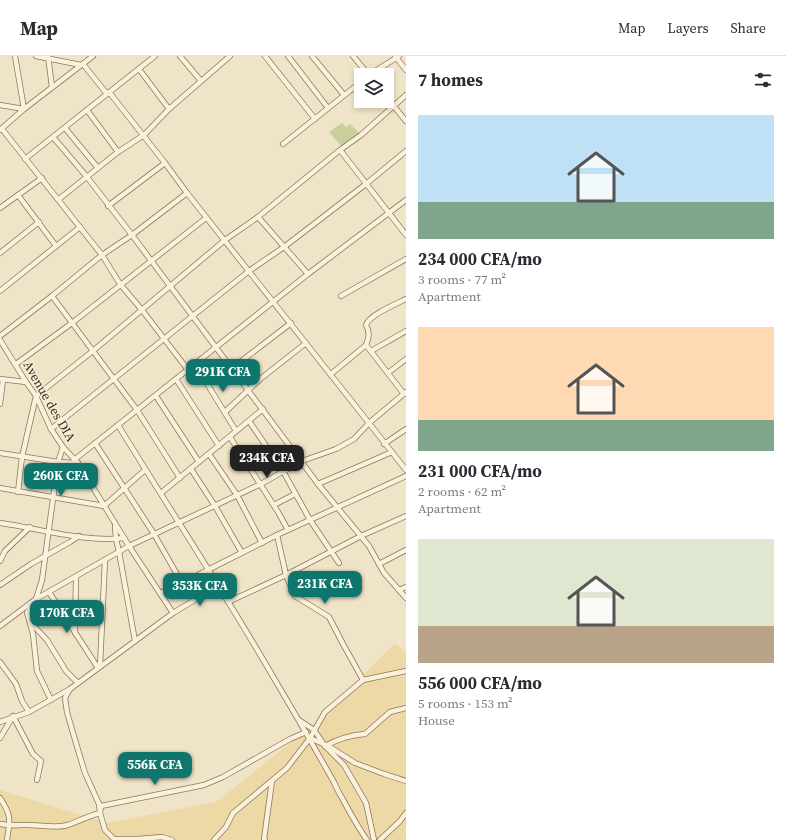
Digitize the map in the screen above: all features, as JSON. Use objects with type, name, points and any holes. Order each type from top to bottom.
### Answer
[{"type":"street","points":[[15,56],[24,109]]},
{"type":"street","points":[[36,56],[82,64],[108,93],[144,135],[206,218],[291,323],[384,444],[406,470]]},
{"type":"street","points":[[92,56],[24,109],[1,129],[59,199],[102,255],[120,284],[188,370]]},
{"type":"street","points":[[25,159],[155,56]]},
{"type":"street","points":[[180,56],[201,81]]},
{"type":"street","points":[[59,199],[118,152],[144,135],[169,109],[230,56]]},
{"type":"street","points":[[265,56],[314,119]]},
{"type":"street","points":[[288,56],[328,108]]},
{"type":"street","points":[[312,56],[344,95]]},
{"type":"street","points":[[353,56],[363,68]]},
{"type":"street","points":[[48,57],[52,88]]},
{"type":"street","points":[[380,68],[397,57],[406,70]]},
{"type":"street","points":[[139,69],[169,109]]},
{"type":"street","points":[[283,144],[354,87]]},
{"type":"street","points":[[406,95],[394,107],[406,121]]},
{"type":"street","points":[[0,105],[24,109]]},
{"type":"street","points":[[18,492],[22,457],[36,396],[94,350],[225,240],[258,217],[393,108]]},
{"type":"street","points":[[87,110],[118,152]]},
{"type":"street","points":[[65,128],[98,168]]},
{"type":"street","points":[[54,137],[152,261],[215,348],[263,409],[318,484],[369,546],[384,573],[406,598]]},
{"type":"street","points":[[340,150],[406,235]]},
{"type":"street","points":[[51,429],[249,271],[284,247],[366,184],[406,150]]},
{"type":"street","points":[[108,206],[165,163]]},
{"type":"street","points":[[0,208],[42,178]]},
{"type":"street","points":[[0,336],[102,255],[132,235],[187,193]]},
{"type":"street","points":[[18,195],[56,246]]},
{"type":"street","points":[[0,454],[58,462],[76,461],[95,443],[308,274],[406,200]]},
{"type":"street","points":[[258,217],[308,274]]},
{"type":"street","points":[[16,364],[72,323],[206,218]]},
{"type":"street","points":[[0,253],[39,222]]},
{"type":"street","points":[[0,291],[80,227]]},
{"type":"street","points":[[341,296],[406,259]]},
{"type":"street","points":[[52,296],[94,350],[137,410],[180,478]]},
{"type":"street","points":[[331,374],[366,345],[369,330],[366,322],[375,315],[406,299]]},
{"type":"street","points":[[231,369],[291,323]]},
{"type":"street","points":[[371,351],[406,331]]},
{"type":"street","name":"Avenue des DIA","points":[[0,340],[36,396],[51,429],[63,447],[76,461],[173,613]]},
{"type":"street","points":[[225,412],[248,390],[306,343]]},
{"type":"street","points":[[0,626],[36,599],[129,546],[261,484],[302,461],[336,449],[354,439],[369,423],[405,393],[366,345]]},
{"type":"street","points":[[388,373],[406,359]]},
{"type":"street","points":[[195,364],[236,431]]},
{"type":"street","points":[[0,404],[2,379],[26,382]]},
{"type":"street","points":[[176,379],[219,446]]},
{"type":"street","points":[[156,396],[199,462]]},
{"type":"street","points":[[161,493],[263,409]]},
{"type":"street","points":[[249,421],[283,471],[310,520],[339,563]]},
{"type":"street","points":[[118,425],[145,470],[209,569],[296,718],[310,738],[340,796],[367,840]]},
{"type":"street","points":[[384,444],[406,429]]},
{"type":"street","points":[[230,437],[261,484],[288,530]]},
{"type":"street","points":[[95,443],[154,534],[182,583]]},
{"type":"street","points":[[51,700],[37,672],[33,634],[27,613],[36,599],[42,580],[58,462],[63,447]]},
{"type":"street","points":[[318,484],[392,452]]},
{"type":"street","points":[[209,454],[237,495],[262,543]]},
{"type":"street","points":[[191,469],[215,506],[242,553]]},
{"type":"street","points":[[0,488],[104,506],[145,470]]},
{"type":"street","points":[[160,593],[277,535],[406,476]]},
{"type":"street","points":[[274,505],[295,494]]},
{"type":"street","points":[[228,602],[286,576],[361,536],[406,516]]},
{"type":"street","points":[[0,523],[78,536],[116,539],[124,538]]},
{"type":"street","points":[[115,524],[116,539],[120,552],[134,641]]},
{"type":"street","points":[[0,561],[6,551],[30,527]]},
{"type":"street","points":[[277,535],[286,576],[295,596],[329,616],[363,680]]},
{"type":"street","points":[[0,585],[31,564],[78,536]]},
{"type":"street","points":[[379,564],[406,550]]},
{"type":"street","points":[[99,667],[105,560]]},
{"type":"street","points":[[75,633],[76,576]]},
{"type":"street","points":[[0,722],[13,716],[29,712],[70,689],[173,613],[218,586]]},
{"type":"street","points":[[399,590],[406,587]]},
{"type":"street","points":[[49,592],[99,667]]},
{"type":"street","points":[[27,613],[32,625],[47,640],[66,671],[78,683]]},
{"type":"street","points":[[0,662],[16,684],[22,701],[29,712]]},
{"type":"street","points":[[214,840],[226,827],[233,813],[287,768],[310,738],[325,712],[363,680],[406,673]]},
{"type":"street","points":[[70,689],[65,698],[67,712],[86,773],[99,804],[105,830],[114,839],[162,837],[172,840]]},
{"type":"street","points":[[325,746],[338,740],[365,734],[390,712],[406,708]]},
{"type":"street","points":[[0,738],[13,716]]},
{"type":"street","points":[[13,716],[33,754],[41,761],[37,780]]},
{"type":"street","points":[[296,718],[314,730],[325,746],[344,765],[366,803],[374,840]]},
{"type":"street","points":[[100,813],[101,806],[204,785],[223,777],[290,739],[306,732]]},
{"type":"street","points":[[310,738],[330,747],[355,762],[406,781]]},
{"type":"street","points":[[265,840],[272,781]]},
{"type":"street","points":[[0,798],[10,817],[7,840]]},
{"type":"street","points":[[0,824],[9,826],[67,825],[89,815],[100,813]]},
{"type":"street","points":[[380,840],[400,821],[406,813]]},
{"type":"green space","points":[[342,123],[346,127],[350,124],[361,135],[341,146],[329,132]]},
{"type":"sand","points":[[395,643],[406,653],[406,840],[0,840],[0,790],[107,823],[216,802],[314,724]]}]
